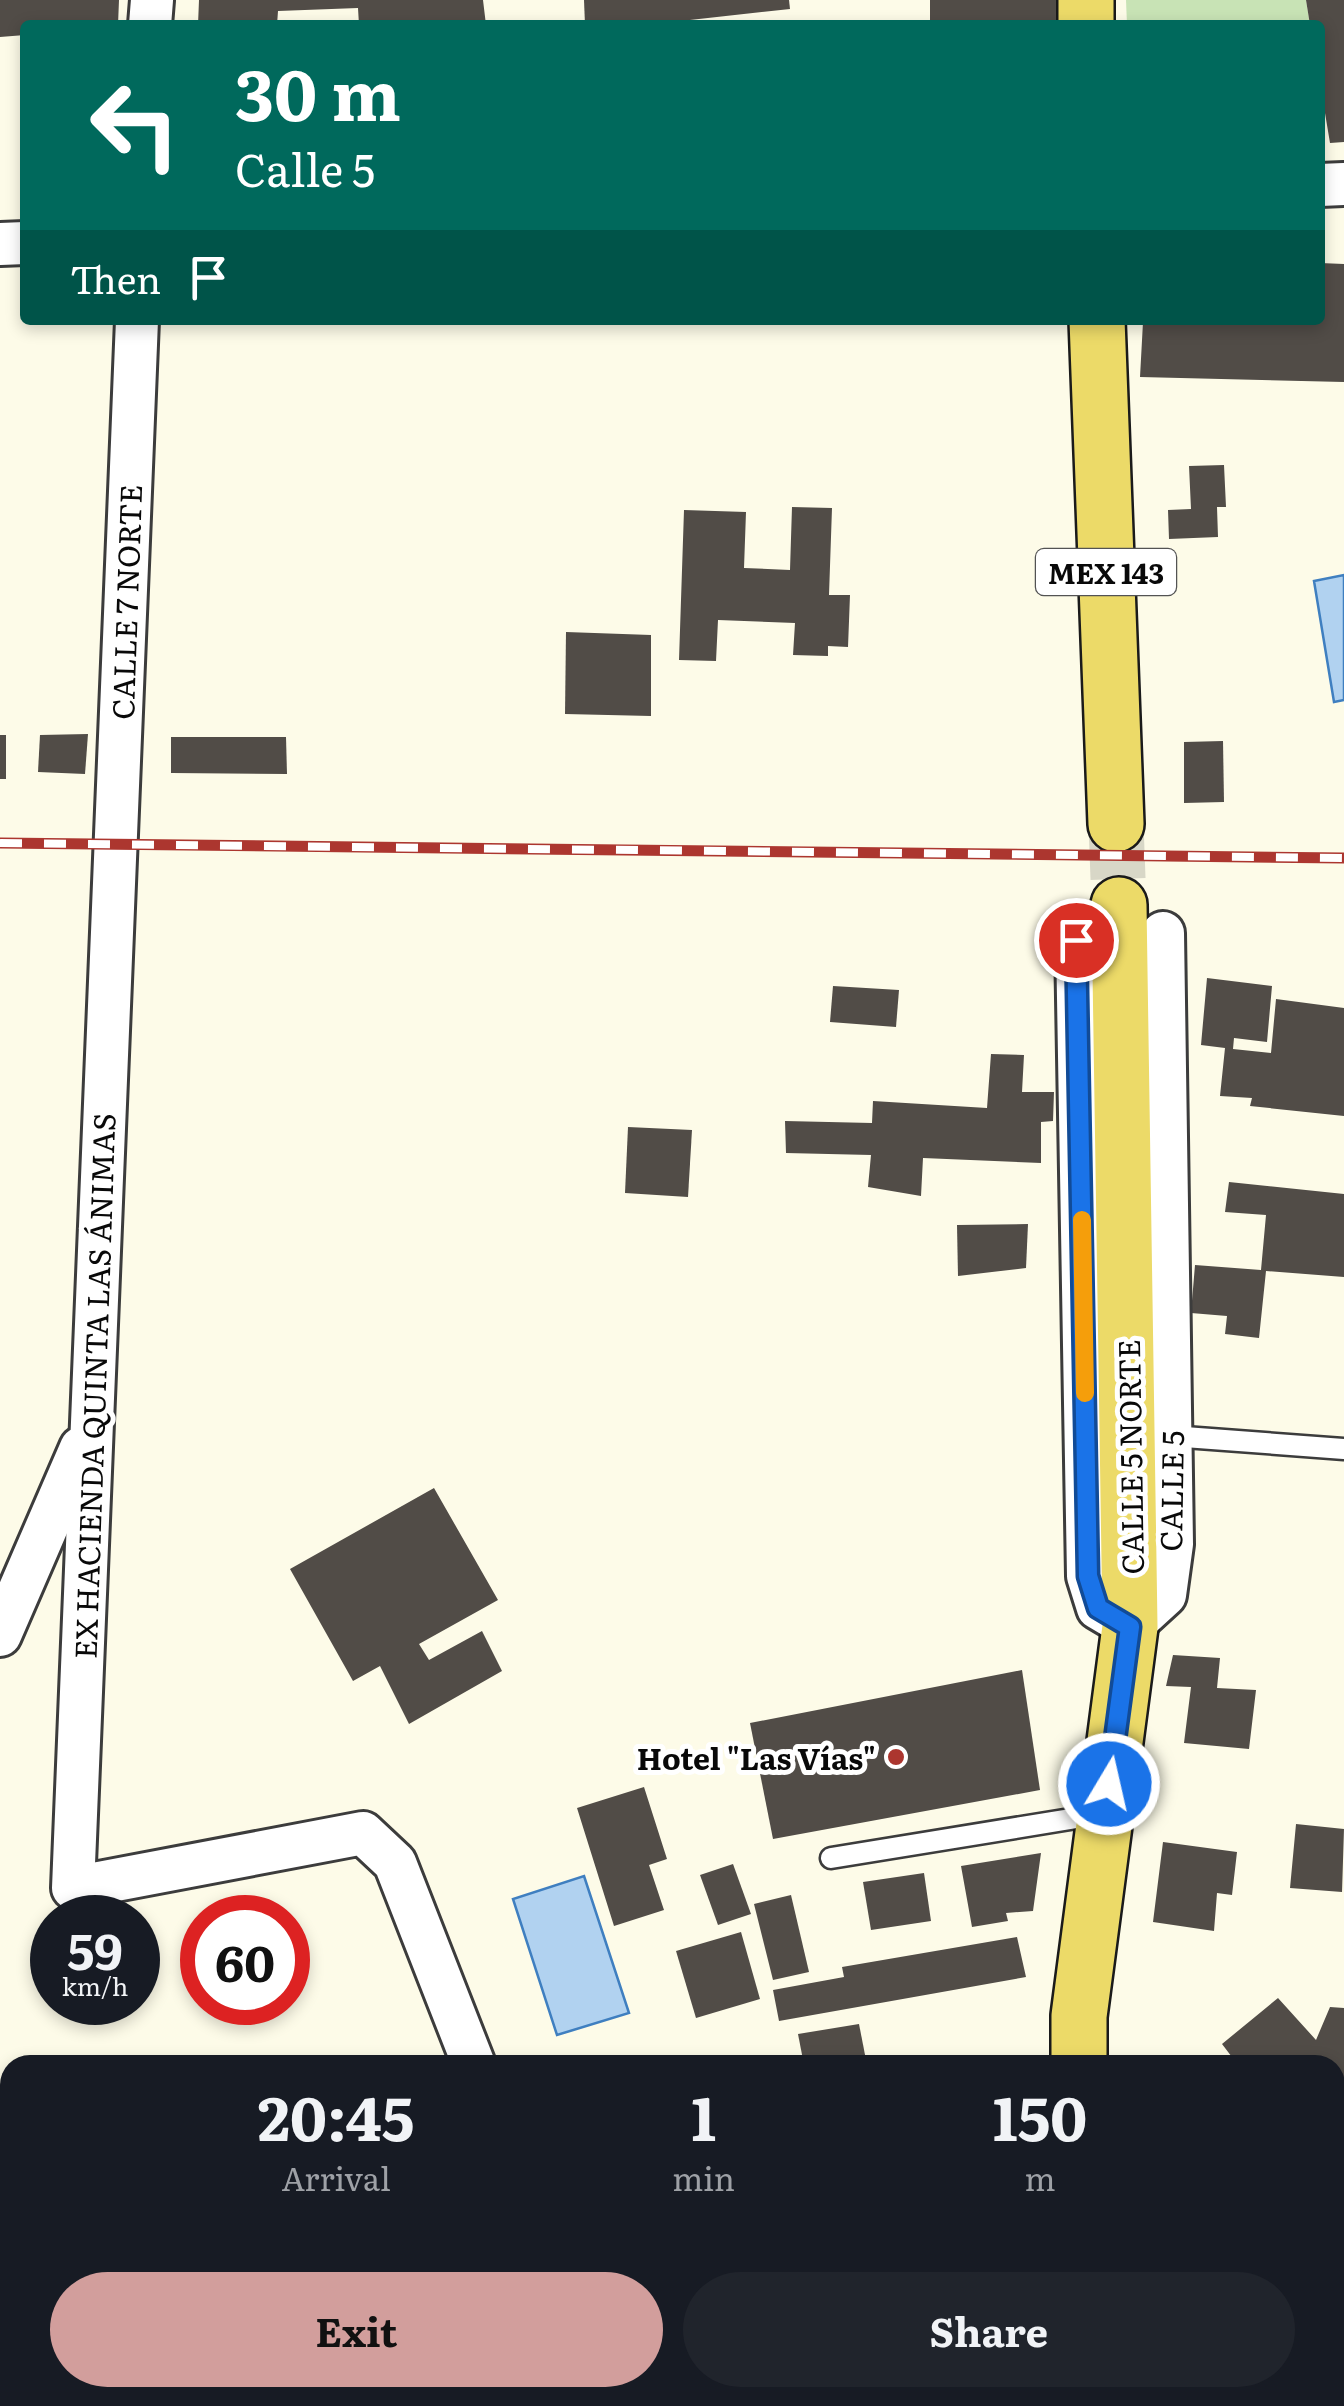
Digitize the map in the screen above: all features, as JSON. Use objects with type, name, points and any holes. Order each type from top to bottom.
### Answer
[{"type":"main road","name":"MEX 143","points":[[1097,325],[1116,824]]},
{"type":"main road","name":"CALLE 5 NORTE","points":[[1078,2055],[1079,2016],[1130,1627],[1141,919]]},
{"type":"street","name":"CALLE 7 NORTE","points":[[113,884],[137,325]]},
{"type":"street","name":"EX HACIENDA QUINTA LAS ÁNIMAS","points":[[113,884],[73,1888],[363,1833],[395,1863],[470,2055]]},
{"type":"street","name":"CALLE 5","points":[[1130,1627],[1165,1595],[1172,1544],[1171,1436],[1141,919]]},
{"type":"street","points":[[1076,940],[1088,1576],[1098,1608],[1130,1627]]},
{"type":"street","points":[[0,1636],[92,1425]]},
{"type":"lane","points":[[1171,1436],[1344,1449]]},
{"type":"lane","points":[[831,1858],[1104,1814]]},
{"type":"green space","points":[[1126,0],[1306,0],[1309,20],[1127,20]]},
{"type":"water","points":[[1344,575],[1344,700],[1334,702],[1314,581]]},
{"type":"water","points":[[584,1876],[629,2013],[557,2035],[513,1899]]},
{"type":"building","points":[[0,0],[119,0],[118,20],[20,20],[20,35],[0,37]]},
{"type":"building","points":[[199,0],[483,0],[485,20],[359,20],[358,8],[278,11],[277,20],[198,20]]},
{"type":"building","points":[[584,0],[789,0],[790,9],[690,20],[585,20]]},
{"type":"building","points":[[930,0],[1056,0],[1057,20],[930,20]]},
{"type":"building","points":[[1306,0],[1344,0],[1344,142],[1330,143],[1325,113],[1325,20],[1309,20]]},
{"type":"building","points":[[1325,263],[1344,264],[1344,382],[1140,377],[1143,325],[1325,325]]},
{"type":"building","points":[[1224,465],[1226,507],[1217,507],[1218,537],[1169,539],[1168,510],[1191,509],[1189,466]]},
{"type":"building","points":[[792,507],[832,508],[829,595],[850,595],[848,647],[828,646],[828,656],[793,655],[795,623],[718,620],[716,661],[679,660],[684,510],[746,512],[744,568],[790,570]]},
{"type":"building","points":[[566,632],[651,635],[651,716],[565,714]]},
{"type":"building","points":[[88,734],[85,774],[38,772],[40,735]]},
{"type":"building","points":[[0,735],[6,735],[6,779],[0,779]]},
{"type":"building","points":[[171,737],[286,737],[287,774],[171,773]]},
{"type":"building","points":[[1223,741],[1224,802],[1184,803],[1184,742]]},
{"type":"building","points":[[1207,978],[1272,986],[1267,1042],[1234,1038],[1233,1049],[1271,1053],[1276,999],[1344,1008],[1344,1116],[1250,1106],[1252,1098],[1220,1096],[1225,1048],[1201,1045]]},
{"type":"building","points":[[833,986],[899,990],[896,1027],[830,1022]]},
{"type":"building","points":[[991,1054],[1024,1055],[1022,1092],[1054,1092],[1053,1121],[1041,1122],[1041,1163],[923,1158],[921,1196],[868,1187],[871,1155],[786,1153],[785,1121],[872,1123],[873,1101],[987,1108]]},
{"type":"building","points":[[628,1127],[692,1130],[688,1197],[625,1193]]},
{"type":"building","points":[[1229,1182],[1344,1194],[1344,1277],[1266,1271],[1259,1338],[1225,1334],[1227,1316],[1191,1313],[1195,1265],[1261,1270],[1266,1215],[1225,1212]]},
{"type":"building","points":[[1028,1224],[1026,1268],[958,1276],[957,1225]]},
{"type":"building","points":[[434,1488],[498,1600],[419,1644],[429,1660],[482,1631],[502,1671],[409,1724],[380,1666],[353,1681],[290,1569]]},
{"type":"building","points":[[1173,1655],[1220,1658],[1217,1688],[1256,1690],[1249,1749],[1184,1743],[1191,1687],[1166,1686]]},
{"type":"building","name":"Hotel \"Las Vías\"","points":[[1022,1670],[1040,1790],[773,1839],[750,1723]]},
{"type":"building","points":[[644,1787],[667,1859],[649,1865],[664,1910],[614,1926],[577,1808]]},
{"type":"building","points":[[1296,1824],[1344,1829],[1342,1892],[1290,1888]]},
{"type":"building","points":[[1163,1842],[1237,1852],[1232,1895],[1217,1893],[1214,1931],[1153,1922]]},
{"type":"building","points":[[1041,1853],[1033,1911],[1006,1913],[1008,1921],[972,1927],[961,1866]]},
{"type":"building","points":[[733,1864],[751,1914],[718,1925],[700,1875]]},
{"type":"building","points":[[924,1873],[931,1921],[871,1930],[863,1882]]},
{"type":"building","points":[[791,1895],[809,1972],[773,1980],[754,1904]]},
{"type":"building","points":[[741,1932],[760,1999],[696,2018],[676,1951]]},
{"type":"building","points":[[1017,1937],[1026,1977],[779,2021],[773,1990],[844,1977],[842,1967]]},
{"type":"building","points":[[1278,1998],[1316,2040],[1330,2007],[1344,2008],[1344,2055],[1230,2055],[1222,2044]]},
{"type":"building","points":[[859,2024],[865,2055],[802,2055],[798,2034]]},
{"type":"tunnel","points":[[1116,824],[1119,905]]},
{"type":"railway","points":[[0,843],[1344,858]]},
{"type":"slow traffic","points":[[1082,1220],[1085,1393]]},
{"type":"place","name":"Hotel \"Las Vías\"","points":[[896,1757]]},
{"type":"route","points":[[1076,940],[1088,1576],[1098,1608],[1130,1627],[1109,1784]]}]
